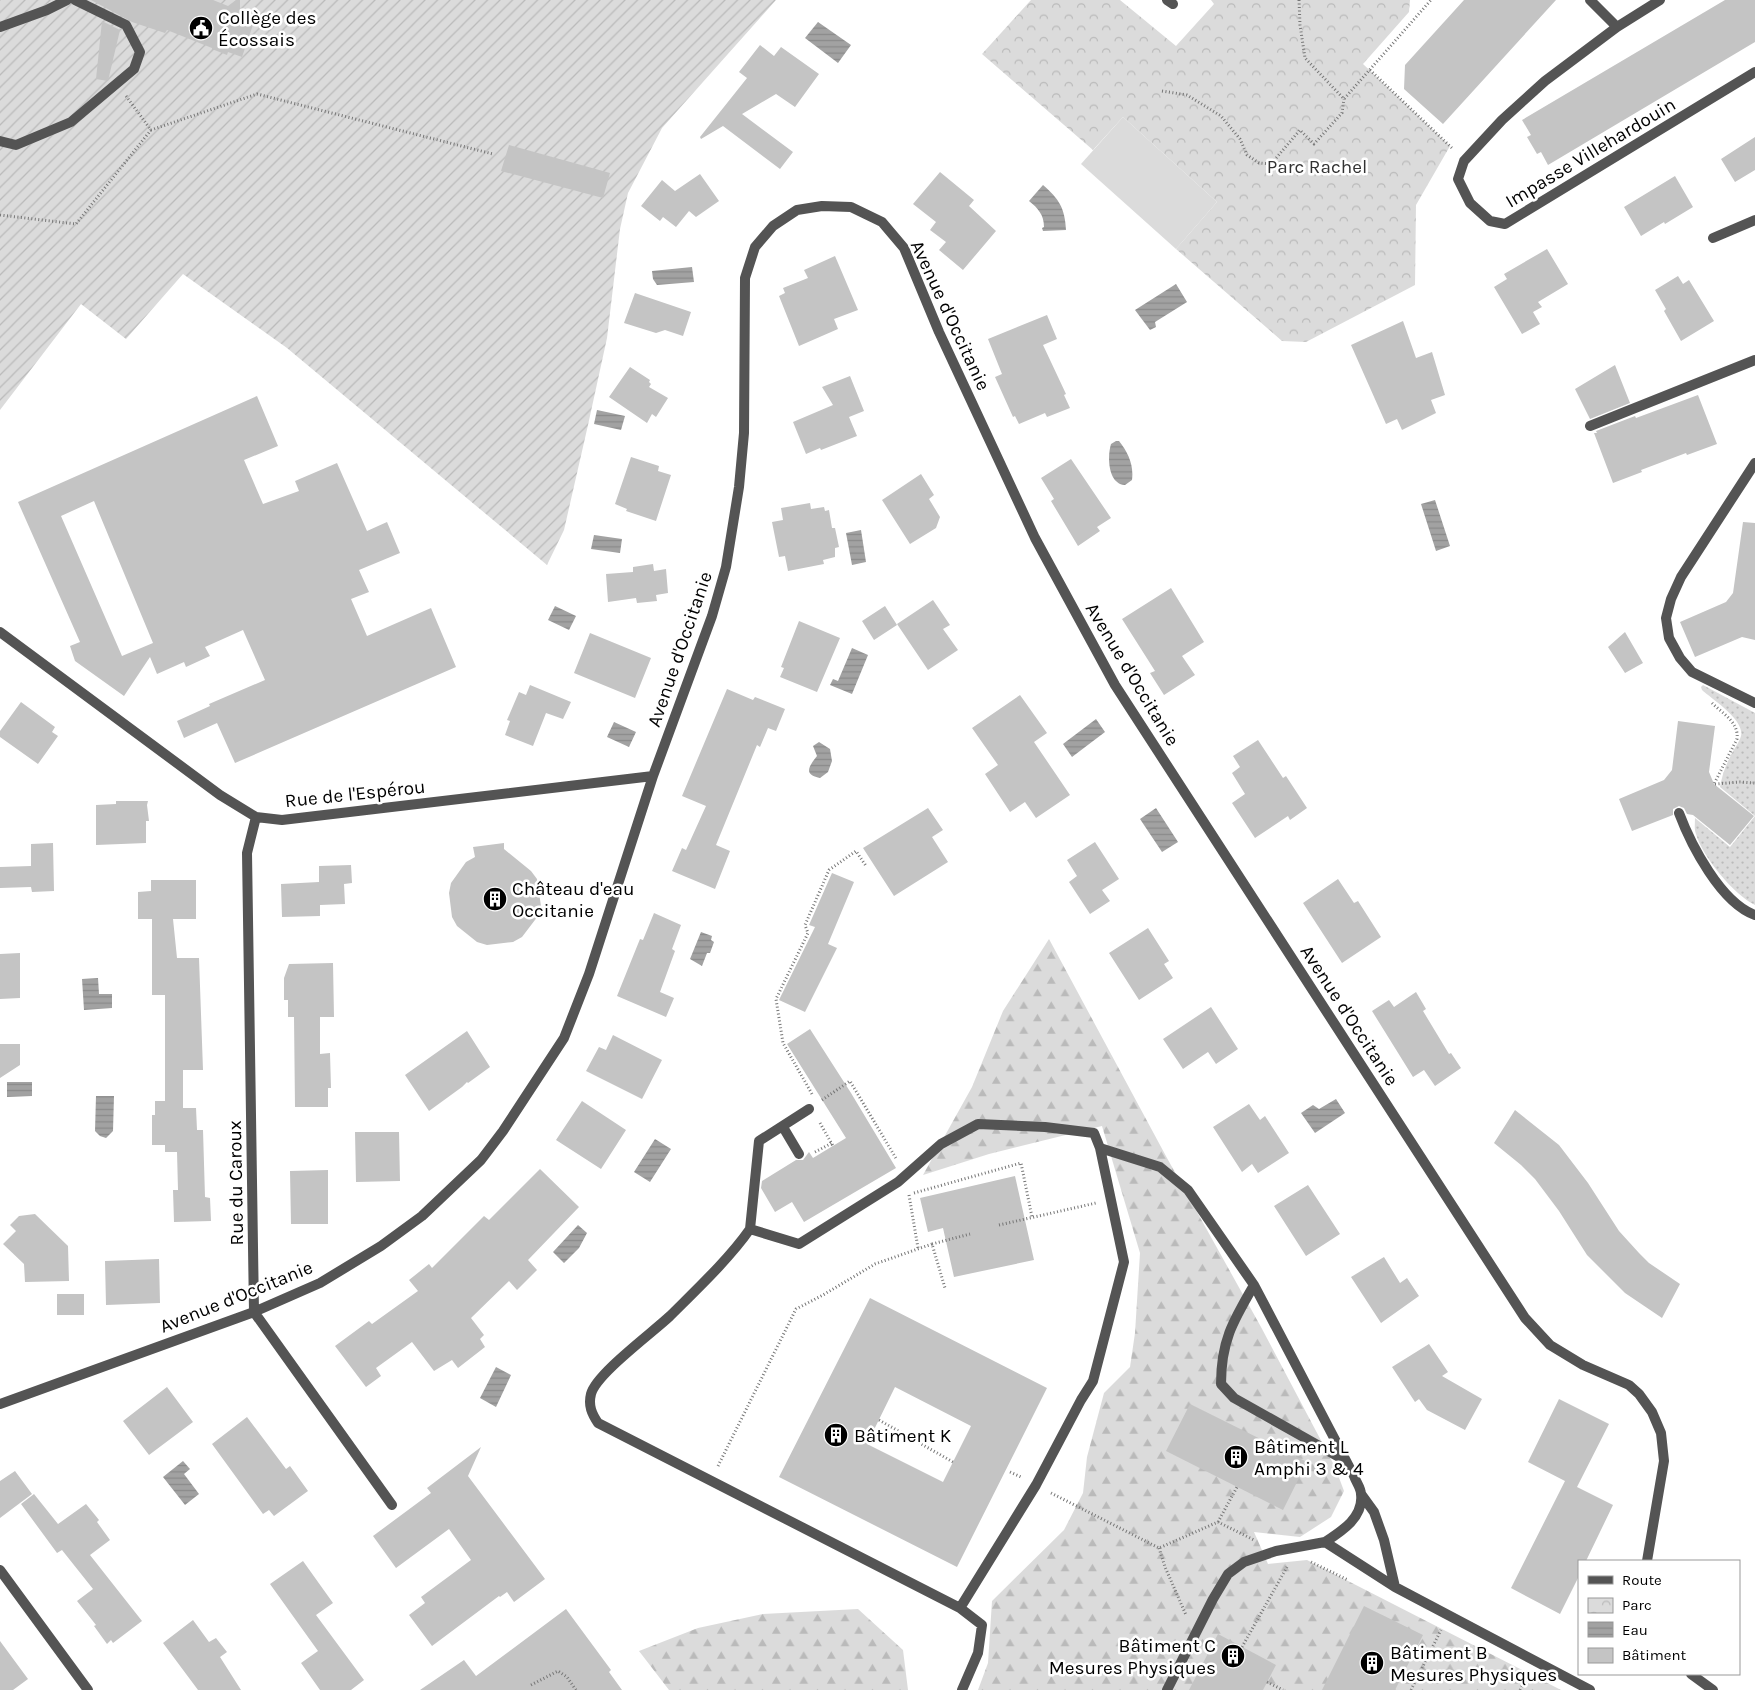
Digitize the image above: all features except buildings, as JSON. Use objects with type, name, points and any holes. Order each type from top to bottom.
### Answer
[{"type":"street","points":[[0,26],[47,10],[67,0]]},
{"type":"street","points":[[0,141],[16,145],[71,122],[134,69],[140,52],[126,25],[75,0]]},
{"type":"street","points":[[1590,0],[1618,27]]},
{"type":"street","points":[[1464,161],[1502,120],[1545,81],[1618,27],[1660,0]]},
{"type":"street","name":"Impasse Villehardouin","points":[[1464,161],[1458,179],[1470,203],[1490,221],[1505,224],[1755,72]]},
{"type":"street","name":"Avenue d'Occitanie","points":[[0,1404],[254,1312],[320,1283],[381,1246],[422,1216],[481,1160],[503,1131],[564,1038],[589,974],[653,776],[712,616],[726,566],[739,487],[744,433],[745,278],[755,247],[773,226],[797,210],[822,206],[851,207],[882,222],[904,248],[939,332],[1035,538],[1115,684],[1525,1318],[1550,1345],[1583,1364],[1628,1385],[1639,1394],[1652,1412],[1661,1433],[1664,1461],[1647,1560]]},
{"type":"street","points":[[1713,238],[1755,220]]},
{"type":"street","points":[[1590,426],[1755,360]]},
{"type":"street","points":[[1755,463],[1681,577],[1671,598],[1666,618],[1669,638],[1680,658],[1692,672],[1755,703]]},
{"type":"street","name":"Rue de l'Espérou","points":[[0,632],[220,795],[256,817],[282,820],[653,776]]},
{"type":"street","points":[[1679,813],[1693,848],[1710,874],[1722,890],[1735,902],[1750,914],[1755,915]]},
{"type":"street","name":"Rue du Caroux","points":[[254,1312],[247,853],[256,817]]},
{"type":"street","points":[[813,1106],[760,1141],[750,1228],[740,1244],[669,1317],[603,1375],[591,1394],[590,1410],[598,1423],[960,1608],[982,1625],[978,1653],[962,1690]]},
{"type":"street","points":[[750,1228],[800,1244],[894,1184],[941,1144],[978,1124],[1045,1127],[1094,1133],[1100,1148],[1124,1262],[1093,1382],[1081,1400],[1036,1485],[960,1608]]},
{"type":"street","points":[[783,1126],[799,1154]]},
{"type":"street","points":[[1100,1148],[1160,1167],[1188,1190],[1254,1285],[1346,1461],[1361,1494],[1374,1512],[1384,1540],[1395,1587]]},
{"type":"street","points":[[1254,1285],[1226,1338],[1221,1362],[1221,1384],[1234,1398],[1346,1461]]},
{"type":"street","points":[[254,1312],[392,1505]]},
{"type":"street","points":[[1167,1690],[1213,1599],[1228,1574],[1244,1562],[1276,1551],[1325,1542],[1342,1532],[1353,1521],[1360,1507],[1361,1494]]},
{"type":"street","points":[[1325,1542],[1395,1587],[1590,1690]]},
{"type":"street","points":[[0,1570],[88,1690]]},
{"type":"street","points":[[1692,1675],[1713,1690]]},
{"type":"path","points":[[1299,0],[1305,58],[1344,99]]},
{"type":"path","points":[[1162,91],[1187,95],[1221,116],[1240,139],[1247,155],[1259,163],[1271,164],[1300,130],[1314,144],[1342,113],[1344,99],[1431,0]]},
{"type":"path","points":[[1370,70],[1464,161]]},
{"type":"path","points":[[117,84],[151,130]]},
{"type":"path","points":[[0,215],[76,224],[151,130],[257,94],[493,154]]},
{"type":"path","points":[[1711,702],[1728,717],[1738,731],[1737,739],[1714,784],[1755,783]]},
{"type":"path","points":[[812,1094],[783,1043],[776,1000],[808,933],[805,925],[829,870],[856,851],[866,866]]},
{"type":"path","points":[[813,1106],[850,1081],[900,1166],[902,1173],[892,1179],[894,1184]]},
{"type":"path","points":[[817,1118],[833,1146]]},
{"type":"path","points":[[918,1248],[909,1194],[1022,1164],[1032,1217]]},
{"type":"path","points":[[999,1225],[1111,1200]]},
{"type":"path","points":[[719,1463],[796,1309],[875,1264],[918,1248],[970,1234]]},
{"type":"path","points":[[932,1244],[945,1288]]},
{"type":"path","points":[[879,1420],[953,1462]]},
{"type":"path","points":[[1036,1485],[1159,1548],[1178,1598]]},
{"type":"path","points":[[1159,1548],[1218,1522],[1237,1486]]},
{"type":"path","points":[[1218,1522],[1276,1551],[1287,1567],[1242,1647]]},
{"type":"path","points":[[1412,1690],[1449,1615]]},
{"type":"path","points":[[531,1685],[558,1671],[567,1677],[576,1690]]},
{"type":"path","points":[[1267,1682],[1283,1690]]},
{"type":"green space","points":[[0,0],[776,0],[662,128],[628,193],[620,229],[607,338],[564,530],[547,565],[287,348],[183,274],[126,339],[81,304],[0,410]]},
{"type":"green space","name":"Parc Rachel","points":[[1031,0],[1120,0],[1176,46],[1214,4],[1211,0],[1410,0],[1409,12],[1363,64],[1450,146],[1416,205],[1415,285],[1306,342],[1282,341],[1176,249],[1217,202],[1123,117],[1093,150],[982,54]]},
{"type":"green space","points":[[1123,117],[1217,202],[1176,249],[1081,164]]},
{"type":"green space","points":[[1703,685],[1755,713],[1755,816],[1720,787],[1731,754],[1740,739],[1741,730],[1733,717],[1702,690],[1701,687]]},
{"type":"green space","points":[[1755,816],[1755,905],[1729,884],[1705,853],[1695,832],[1695,818],[1730,847]]},
{"type":"green space","points":[[1049,939],[1261,1327],[1335,1467],[1344,1491],[1331,1517],[1300,1537],[1254,1532],[1268,1564],[1307,1560],[1561,1690],[978,1690],[988,1663],[992,1601],[1064,1530],[1083,1493],[1087,1457],[1104,1393],[1130,1367],[1135,1333],[1140,1253],[1102,1126],[989,1154],[923,1175],[972,1087],[1003,1011]]},
{"type":"green space","points":[[858,1609],[903,1650],[908,1690],[669,1690],[639,1651],[698,1628],[763,1614]]},
{"type":"water","points":[[818,22],[851,45],[838,63],[805,38]]},
{"type":"water","points":[[1043,185],[1060,204],[1063,210],[1066,230],[1043,231],[1042,215],[1029,201]]},
{"type":"water","points":[[692,267],[694,282],[657,285],[653,279],[652,271]]},
{"type":"water","points":[[1176,284],[1187,302],[1155,322],[1156,327],[1150,330],[1135,310]]},
{"type":"water","points":[[597,410],[625,416],[621,430],[594,424]]},
{"type":"water","points":[[1119,441],[1128,454],[1131,464],[1132,480],[1125,485],[1115,480],[1110,469],[1111,444]]},
{"type":"water","points":[[1435,500],[1450,546],[1436,551],[1421,504]]},
{"type":"water","points":[[861,530],[866,562],[852,565],[846,533]]},
{"type":"water","points":[[594,535],[622,539],[620,553],[591,549]]},
{"type":"water","points":[[555,606],[576,616],[569,630],[548,620]]},
{"type":"water","points":[[852,648],[868,655],[852,694],[830,685],[833,679],[838,681]]},
{"type":"water","points":[[1096,719],[1105,732],[1072,757],[1063,744]]},
{"type":"water","points":[[614,722],[636,732],[629,747],[607,737]]},
{"type":"water","points":[[819,742],[830,749],[832,761],[828,772],[820,778],[814,777],[809,772],[817,756],[813,746]]},
{"type":"water","points":[[1156,808],[1178,842],[1162,852],[1140,819]]},
{"type":"water","points":[[701,932],[712,936],[711,940],[714,942],[702,966],[690,959]]},
{"type":"water","points":[[98,978],[99,994],[112,994],[112,1008],[84,1010],[82,979]]},
{"type":"water","points":[[7,1082],[32,1082],[32,1096],[7,1097]]},
{"type":"water","points":[[96,1096],[114,1096],[113,1131],[106,1138],[100,1136],[95,1131]]},
{"type":"water","points":[[1336,1099],[1345,1113],[1315,1133],[1301,1113],[1313,1105],[1319,1109]]},
{"type":"water","points":[[655,1139],[671,1149],[650,1182],[634,1172]]},
{"type":"water","points":[[578,1225],[587,1233],[579,1248],[564,1263],[553,1252]]},
{"type":"water","points":[[496,1367],[511,1375],[496,1407],[480,1398]]},
{"type":"water","points":[[183,1461],[190,1469],[184,1474],[199,1494],[185,1505],[163,1477]]},
{"type":"place","name":"Collège des Écossais","points":[[201,28]]},
{"type":"place","name":"Château d'eau Occitanie","points":[[495,899]]},
{"type":"place","name":"Bâtiment K","points":[[836,1435]]},
{"type":"place","name":"Bâtiment L Amphi 3 & 4","points":[[1236,1457]]},
{"type":"place","name":"Bâtiment C Mesures Physiques","points":[[1233,1656]]},
{"type":"place","name":"Bâtiment B Mesures Physiques","points":[[1372,1663]]}]
